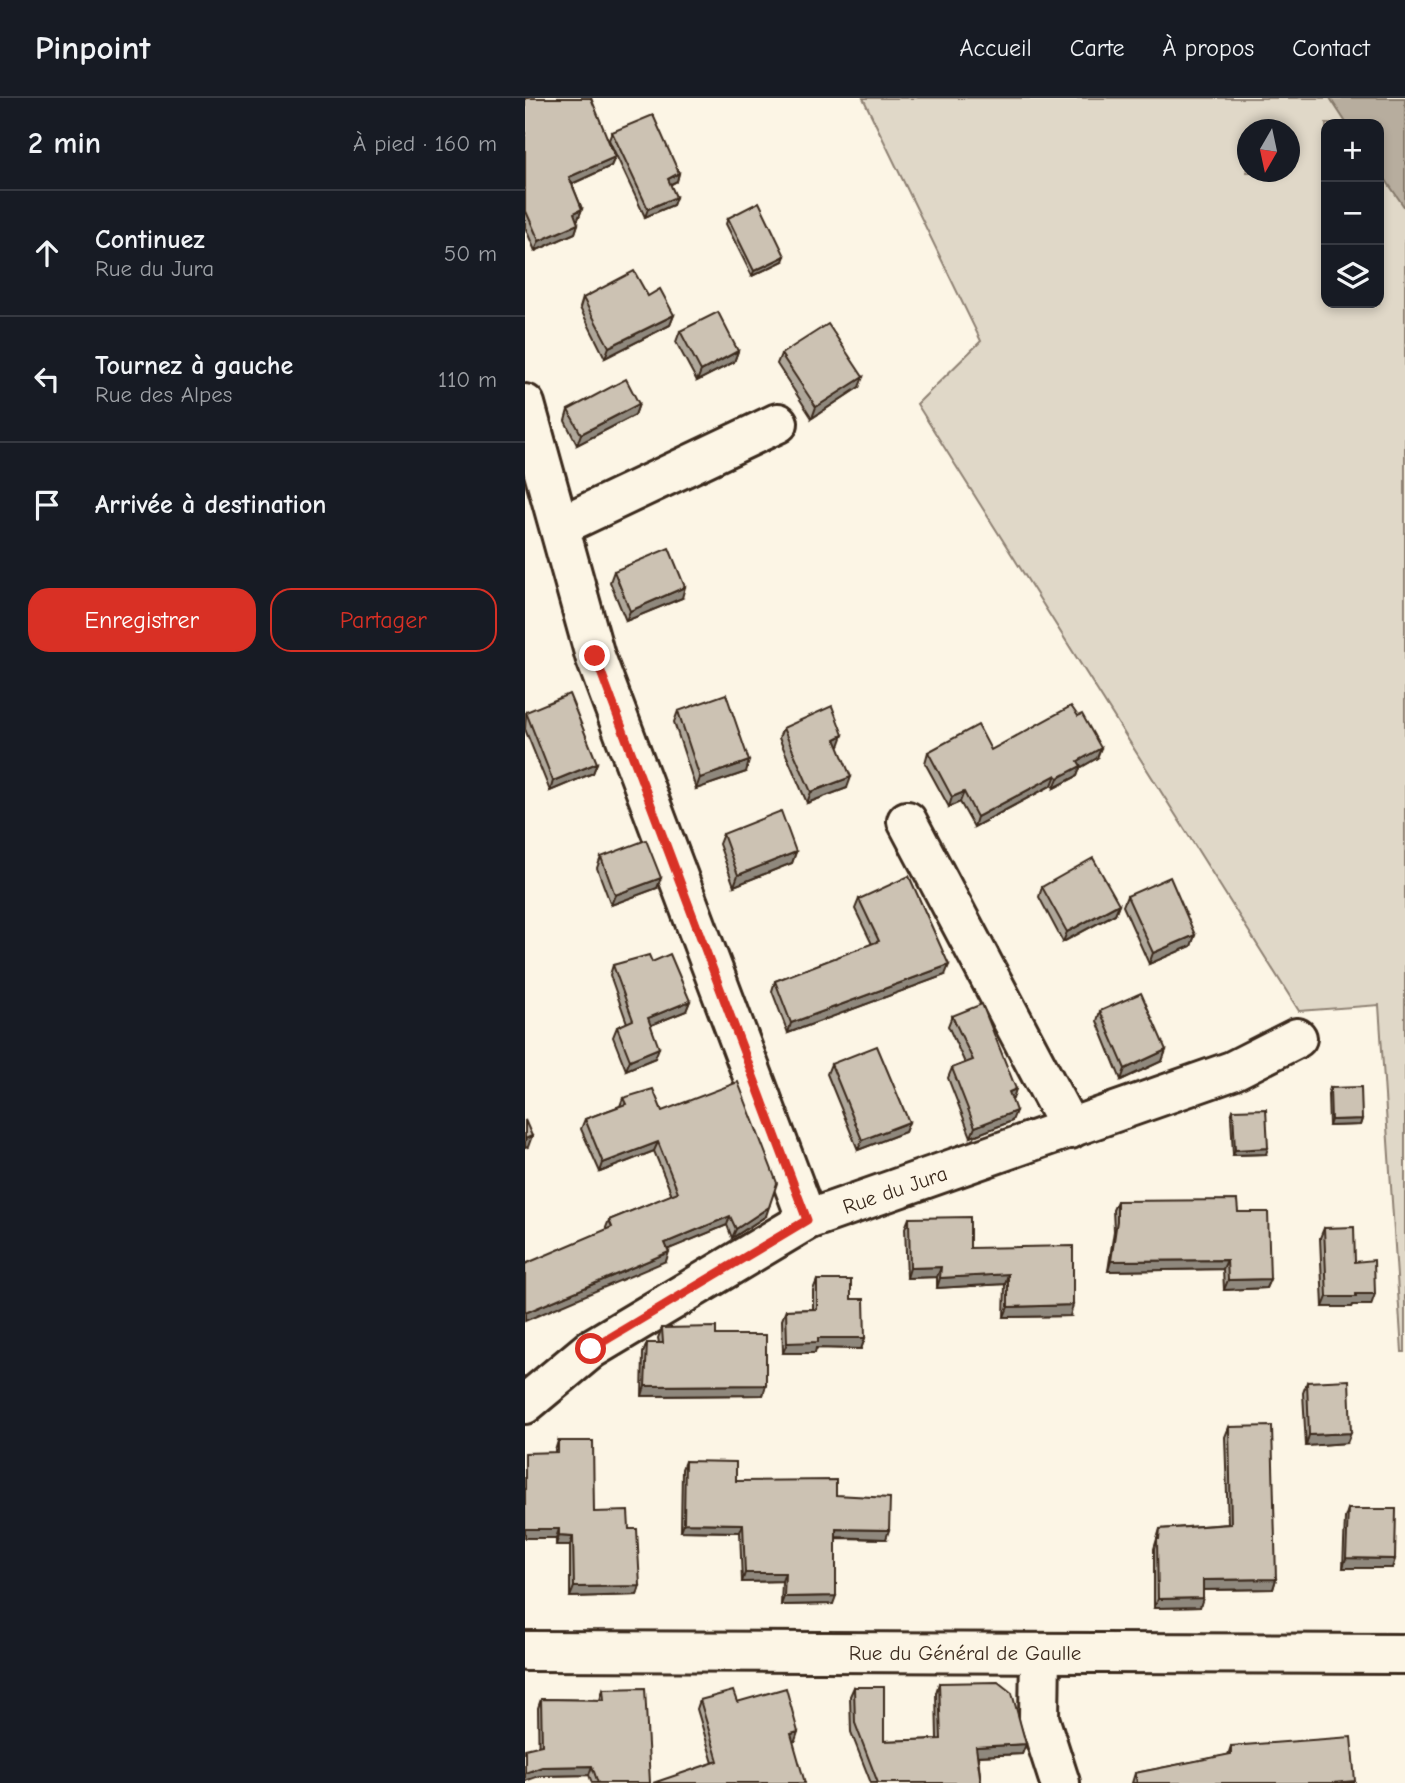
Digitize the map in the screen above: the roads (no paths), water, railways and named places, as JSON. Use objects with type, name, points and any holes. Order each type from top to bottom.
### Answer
[{"type":"street","points":[[525,404],[536,481],[560,526],[595,656],[807,1220]]},
{"type":"street","points":[[560,526],[778,423]]},
{"type":"street","points":[[907,821],[1070,1129]]},
{"type":"street","name":"Rue du Jura","points":[[525,1404],[591,1349],[807,1220],[1233,1071],[1297,1038]]},
{"type":"street","name":"Rue du Général de Gaulle","points":[[525,1651],[1405,1654]]},
{"type":"street","points":[[1039,1654],[1039,1718],[1060,1783]]}]
